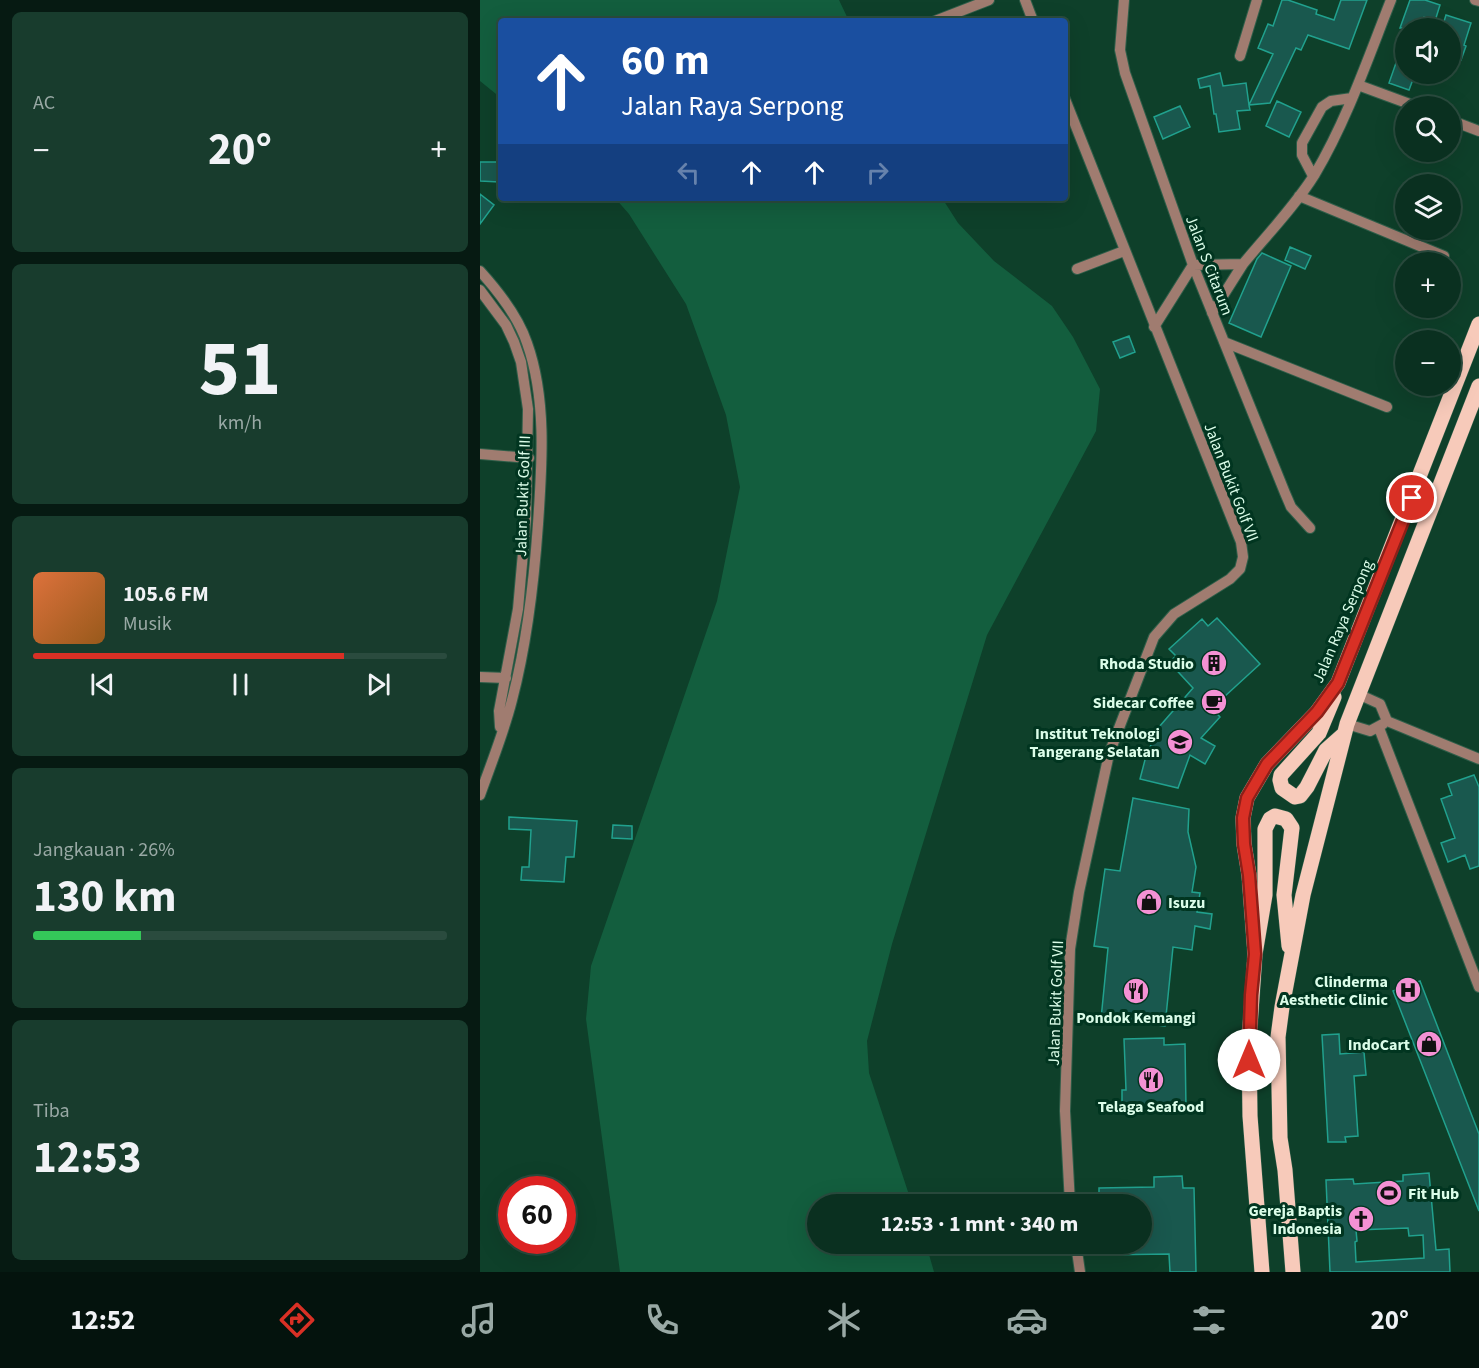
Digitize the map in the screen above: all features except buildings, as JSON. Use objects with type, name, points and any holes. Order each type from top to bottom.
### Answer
[{"type":"main road","name":"Jalan Raya Serpong","points":[[1255,954],[1249,875],[1244,844],[1243,818],[1247,798],[1267,764],[1317,712],[1338,683],[1479,324]]},
{"type":"main road","points":[[1293,1272],[1285,1170],[1280,1138],[1278,1037],[1303,895],[1346,729],[1358,694],[1479,386]]},
{"type":"main road","points":[[1338,683],[1319,733],[1281,775],[1282,788],[1291,795],[1300,796],[1326,750],[1346,729]]},
{"type":"main road","points":[[1262,1272],[1250,1116],[1249,1041],[1255,954],[1265,895],[1265,829],[1270,819],[1275,816],[1281,816],[1290,822],[1292,828],[1284,895],[1290,961]]},
{"type":"street","points":[[943,18],[989,0]]},
{"type":"street","points":[[1025,0],[1032,18]]},
{"type":"street","name":"Jalan S Citarum","points":[[1124,0],[1120,50],[1125,73],[1193,265],[1285,493],[1295,513],[1310,528]]},
{"type":"street","points":[[1240,56],[1257,0]]},
{"type":"street","points":[[1212,313],[1243,264],[1313,176],[1358,85],[1391,0]]},
{"type":"street","points":[[1358,85],[1395,99]]},
{"type":"street","points":[[1313,176],[1302,155],[1302,143],[1322,107],[1331,101],[1352,98]]},
{"type":"street","name":"Jalan Bukit Golf VII","points":[[1068,111],[1241,543],[1243,557],[1240,569],[1230,579],[1174,614],[1154,637],[1109,754],[1079,892],[1070,949],[1065,1111],[1069,1194]]},
{"type":"street","points":[[1461,124],[1479,131]]},
{"type":"street","points":[[1299,196],[1434,252]]},
{"type":"street","points":[[1077,269],[1124,251]]},
{"type":"street","points":[[1154,327],[1193,265],[1243,264]]},
{"type":"street","name":"Jalan Bukit Golf III","points":[[480,271],[513,313],[527,344],[535,369],[541,459],[535,568],[526,630],[513,697],[480,795]]},
{"type":"street","name":"Jalan Bukit Golf III","points":[[480,290],[506,325],[521,362],[528,409],[529,458],[526,519],[518,609],[499,711],[501,734]]},
{"type":"street","points":[[1224,342],[1387,407]]},
{"type":"street","points":[[480,454],[529,458]]},
{"type":"street","points":[[480,677],[506,678]]},
{"type":"street","points":[[1358,694],[1380,704],[1383,720],[1479,987]]},
{"type":"street","points":[[1346,729],[1370,731],[1383,720]]},
{"type":"street","points":[[1383,720],[1479,759]]},
{"type":"street","points":[[1077,1254],[1080,1272]]},
{"type":"green space","points":[[480,0],[839,0],[848,18],[498,18],[498,96],[480,81]]},
{"type":"green space","points":[[618,201],[944,201],[958,223],[994,261],[1052,306],[1073,337],[1100,389],[1096,431],[987,635],[892,944],[867,1041],[869,1073],[909,1194],[807,1194],[807,1254],[929,1254],[934,1272],[620,1272],[586,1019],[591,966],[717,601],[740,487],[726,415],[686,304],[629,214]]},
{"type":"place","name":"Rhoda Studio","points":[[1214,663]]},
{"type":"place","name":"Sidecar Coffee","points":[[1214,702]]},
{"type":"place","name":"Institut Teknologi Tangerang Selatan","points":[[1180,742]]},
{"type":"place","name":"Isuzu","points":[[1149,902]]},
{"type":"place","name":"Clinderma Aesthetic Clinic","points":[[1408,990]]},
{"type":"place","name":"Pondok Kemangi","points":[[1136,991]]},
{"type":"place","name":"IndoCart","points":[[1429,1044]]},
{"type":"place","name":"Telaga Seafood","points":[[1151,1080]]},
{"type":"place","name":"Fit Hub","points":[[1389,1193]]},
{"type":"place","name":"Gereja Baptis Indonesia","points":[[1361,1219]]},
{"type":"route","points":[[1249,1060],[1255,954],[1249,875],[1244,844],[1243,818],[1247,798],[1267,764],[1317,712],[1338,683],[1412,498]]}]
